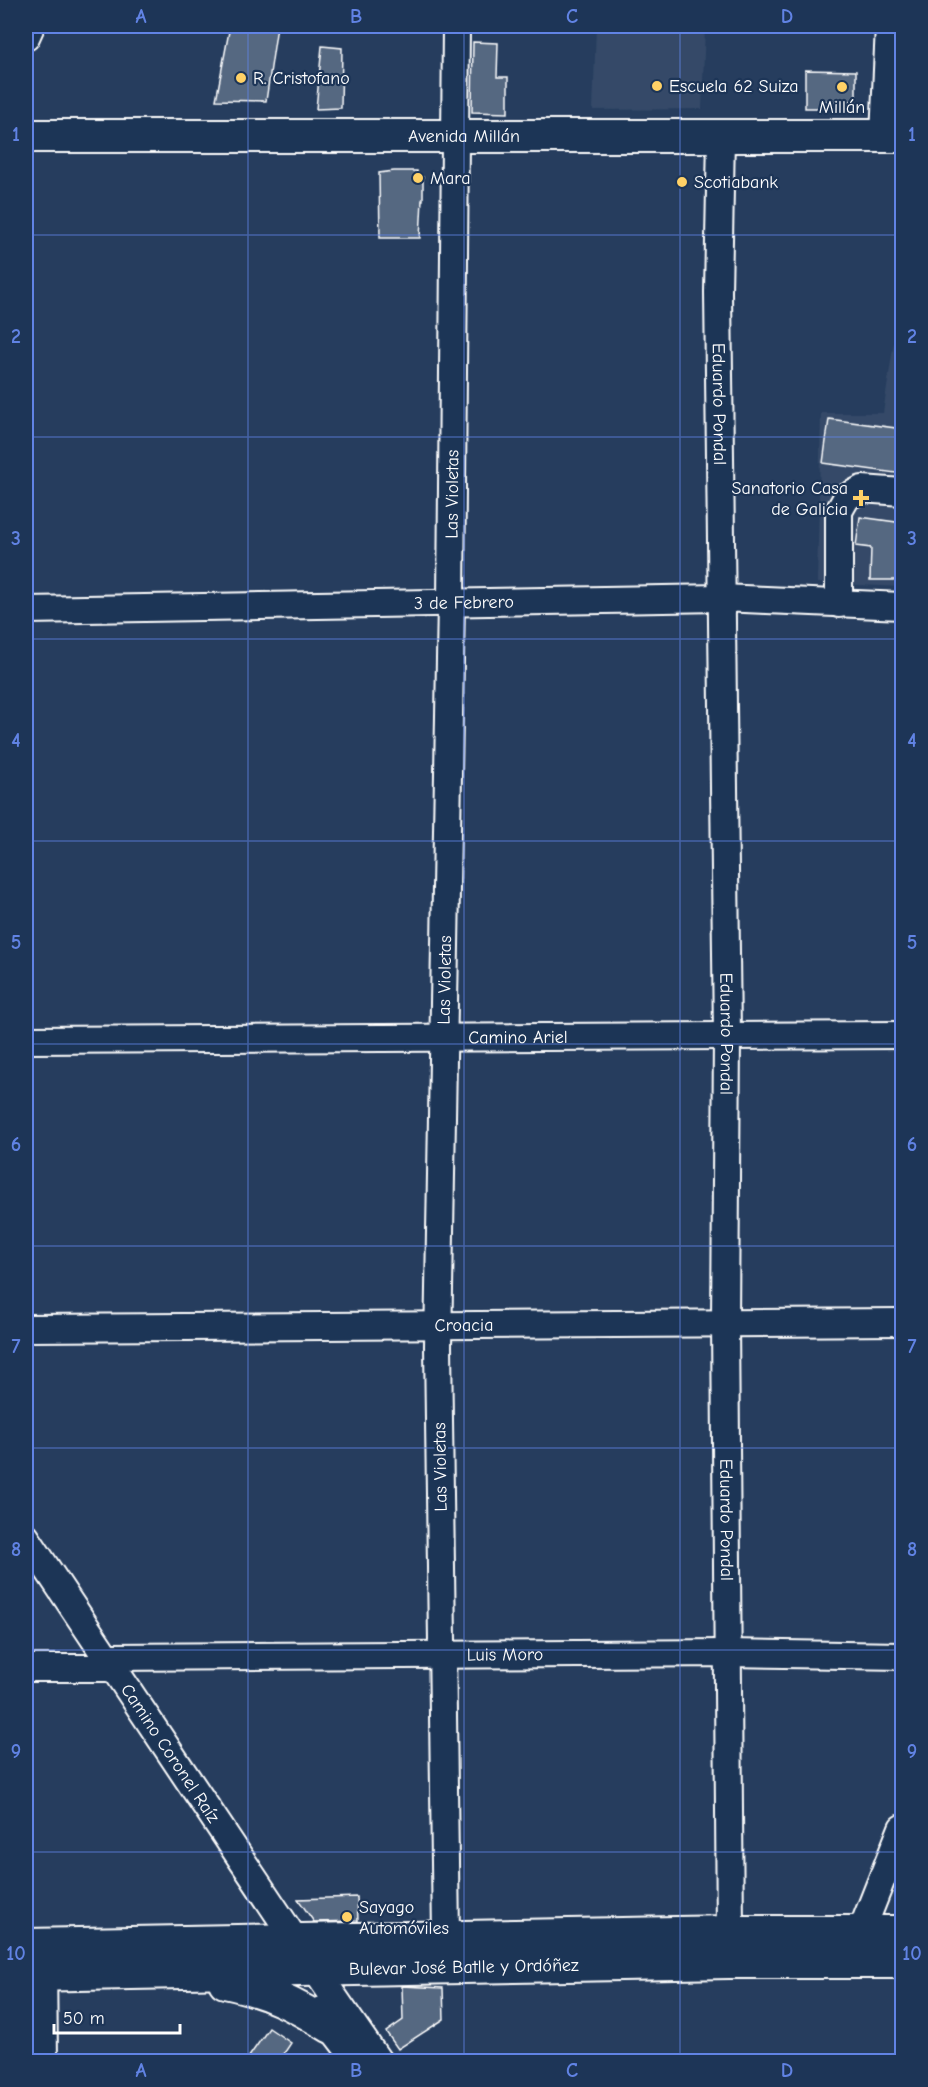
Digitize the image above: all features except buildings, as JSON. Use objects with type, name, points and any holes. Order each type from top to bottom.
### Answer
[{"type":"main road","name":"Avenida Millán","points":[[26,136],[893,136]]},
{"type":"main road","name":"Bulevar José Batlle y Ordóñez","points":[[34,1959],[296,1940],[730,1932],[903,1932]]},
{"type":"main road","name":"Bulevar José Batlle y Ordóñez","points":[[34,1959],[202,1973],[314,1968],[903,1962]]},
{"type":"main road","points":[[202,1973],[221,1981],[270,1993],[331,2027]]},
{"type":"street","points":[[26,37],[31,26]]},
{"type":"street","name":"Las Violetas","points":[[446,1936],[439,1324],[451,602],[456,26]]},
{"type":"street","points":[[889,26],[893,136]]},
{"type":"street","name":"Eduardo Pondal","points":[[721,136],[718,292],[727,1036],[725,1322],[730,1932]]},
{"type":"street","points":[[839,604],[838,511],[847,497],[862,489],[903,492]]},
{"type":"street","name":"3 de Febrero","points":[[26,610],[722,598],[903,606]]},
{"type":"street","name":"Camino Ariel","points":[[26,1040],[903,1035]]},
{"type":"street","name":"Croacia","points":[[26,1328],[903,1322]]},
{"type":"street","name":"Camino Coronel Raíz","points":[[26,1538],[314,1968],[379,2061]]},
{"type":"street","name":"Luis Moro","points":[[26,1668],[110,1663],[443,1656],[729,1653],[903,1656]]},
{"type":"street","points":[[861,1932],[903,1828]]},
{"type":"street","points":[[34,1959],[44,2061]]},
{"type":"street","points":[[314,1968],[310,1989],[331,2027],[358,2061]]},
{"type":"shaded area","points":[[596,26],[705,26],[702,109],[593,110]]},
{"type":"shaded area","name":"Sanatorio Casa de Galicia","points":[[902,290],[902,587],[817,583],[821,413],[883,413]]},
{"type":"place","name":"R. Cristofano","points":[[241,78]]},
{"type":"place","name":"Escuela 62 Suiza","points":[[657,86]]},
{"type":"place","name":"Millán","points":[[842,87]]},
{"type":"place","name":"Mara","points":[[418,178]]},
{"type":"place","name":"Scotiabank","points":[[682,182]]},
{"type":"place","name":"Sanatorio Casa de Galicia","points":[[861,498]]},
{"type":"place","name":"Sayago Automóviles","points":[[347,1917]]}]
